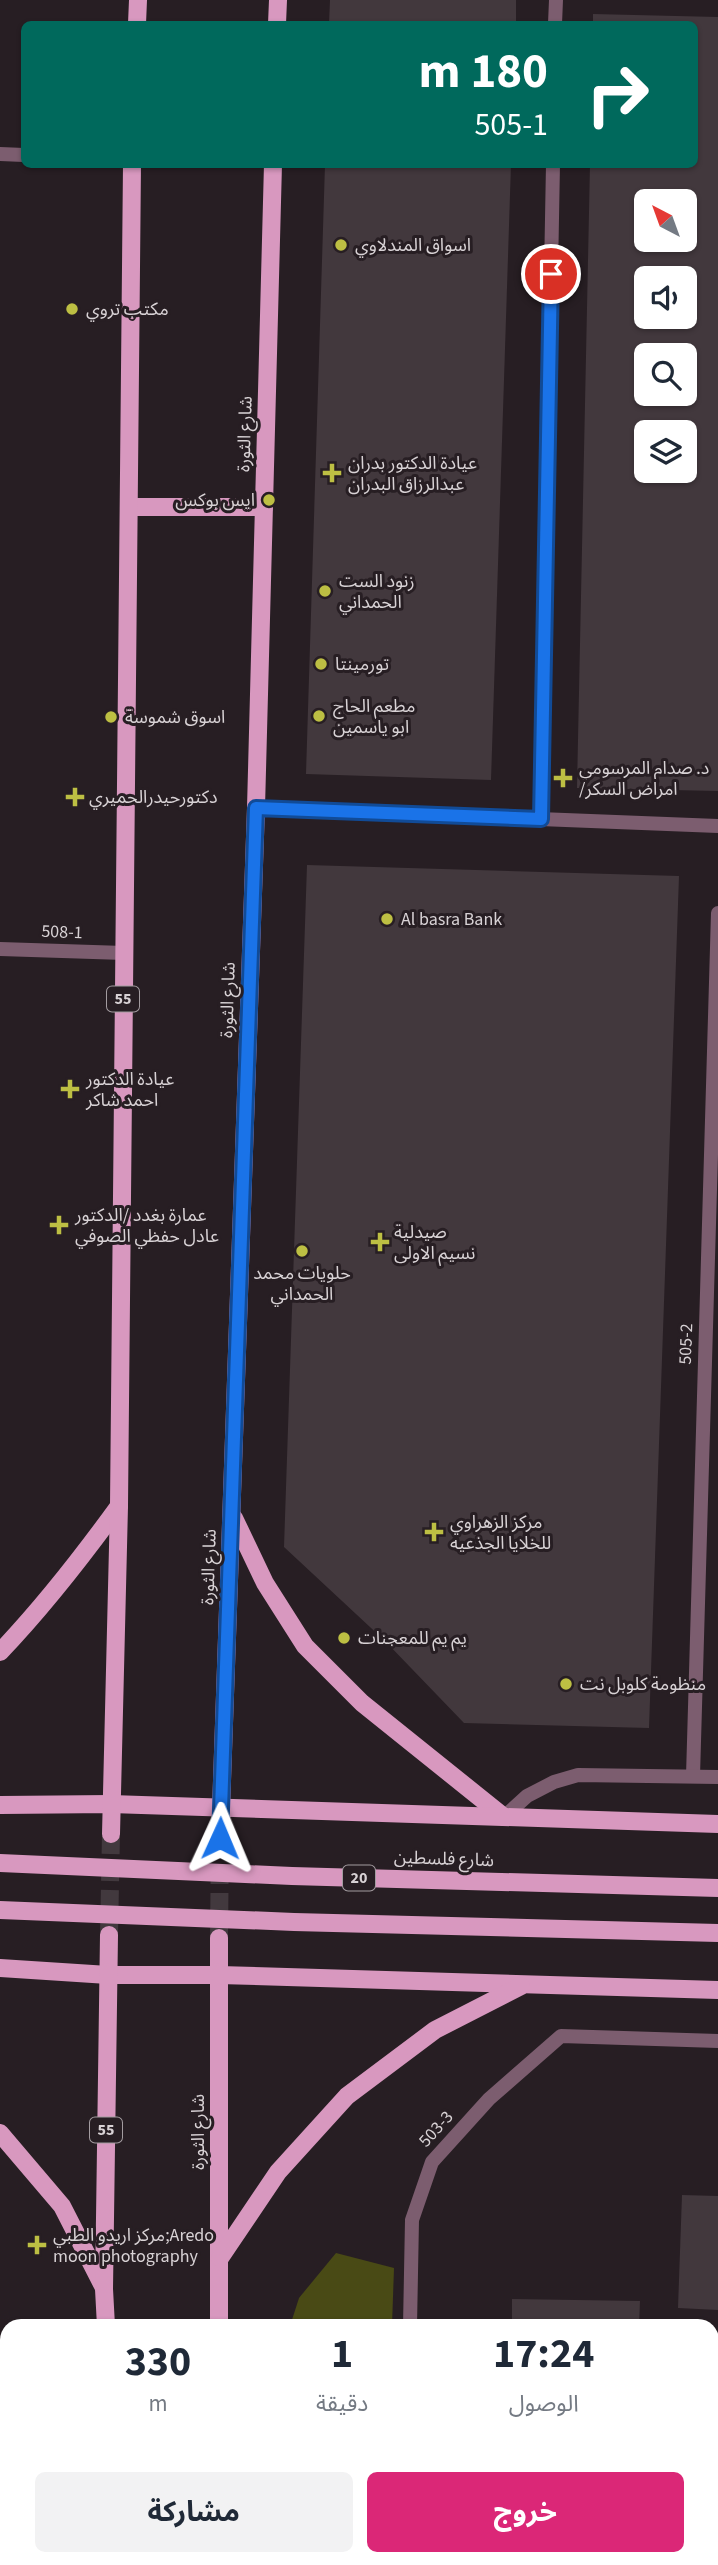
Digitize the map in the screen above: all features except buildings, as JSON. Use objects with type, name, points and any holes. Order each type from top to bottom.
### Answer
[{"type":"main road","points":[[137,21],[138,0]]},
{"type":"main road","points":[[277,21],[278,0]]},
{"type":"main road","name":"55","points":[[111,1834],[119,1506],[132,168]]},
{"type":"main road","name":"شارع الثورة","points":[[220,1838],[256,808],[273,168]]},
{"type":"main road","points":[[128,507],[264,507]]},
{"type":"main road","points":[[0,1652],[77,1565],[119,1506]]},
{"type":"main road","points":[[232,1513],[265,1583],[305,1646],[362,1703],[504,1817]]},
{"type":"main road","points":[[0,1805],[111,1804],[718,1825]]},
{"type":"main road","name":"شارع فلسطين","points":[[0,1863],[305,1876],[718,1888]]},
{"type":"main road","points":[[0,1910],[294,1922],[718,1933]]},
{"type":"main road","name":"55","points":[[106,2319],[109,1935]]},
{"type":"main road","name":"شارع الثورة","points":[[219,1938],[219,2319]]},
{"type":"main road","points":[[0,1968],[108,1975],[219,1975],[718,1990]]},
{"type":"main road","points":[[220,2258],[278,2172],[347,2096],[435,2030],[523,1984]]},
{"type":"main road","points":[[0,2133],[62,2206],[104,2289]]},
{"type":"street","points":[[555,21],[556,0]]},
{"type":"street","points":[[0,154],[21,155]]},
{"type":"street","points":[[541,819],[553,168]]},
{"type":"street","points":[[256,808],[718,826]]},
{"type":"street","name":"505-2","points":[[692,1776],[718,913]]},
{"type":"street","name":"508-1","points":[[0,949],[124,953]]},
{"type":"street","points":[[504,1817],[536,1791],[554,1782],[579,1775],[718,1777]]},
{"type":"street","name":"503-3","points":[[410,2319],[412,2220],[432,2162],[488,2099],[561,2036],[718,2041]]},
{"type":"shaded area","points":[[336,2253],[394,2268],[392,2319],[292,2319],[299,2298]]},
{"type":"tunnel","points":[[109,1935],[111,1834]]},
{"type":"tunnel","points":[[219,1938],[220,1838]]},
{"type":"place","name":"اسواق المندلاوي","points":[[341,245]]},
{"type":"place","name":"مكتب تروي","points":[[72,309]]},
{"type":"place","name":"عيادة الدكتور بدران عبدالرزاق البدران","points":[[332,473]]},
{"type":"place","name":"ايس بوكس","points":[[269,500]]},
{"type":"place","name":"زنود الست الحمداني","points":[[325,591]]},
{"type":"place","name":"تورمينتا","points":[[321,664]]},
{"type":"place","name":"مطعم الحاج ابو ياسمين","points":[[319,716]]},
{"type":"place","name":"اسوق شموسة","points":[[111,717]]},
{"type":"place","name":"د. صدام المرسومي /امراض السكر","points":[[563,778]]},
{"type":"place","name":"دكتورحيدرالحميري","points":[[75,797]]},
{"type":"place","name":"Al basra Bank","points":[[387,919]]},
{"type":"place","name":"عيادة الدكتور احمد شاكر","points":[[70,1089]]},
{"type":"place","name":"عمارة بغدد /الدكتور عادل حفظي الصوفي","points":[[59,1225]]},
{"type":"place","name":"صيدلية نسيم الاولى","points":[[380,1242]]},
{"type":"place","name":"حلويات محمد الحمداني","points":[[302,1251]]},
{"type":"place","name":"مركز الزهراوي للخلايا الجذعيه","points":[[434,1532]]},
{"type":"place","name":"يم يم للمعجنات","points":[[344,1638]]},
{"type":"place","name":"منظومة كلوبل نت","points":[[566,1684]]},
{"type":"place","name":"مركز اريدو الطبي;Aredo moon photography","points":[[37,2245]]},
{"type":"route","points":[[220,1838],[256,808],[541,819],[551,274]]}]
